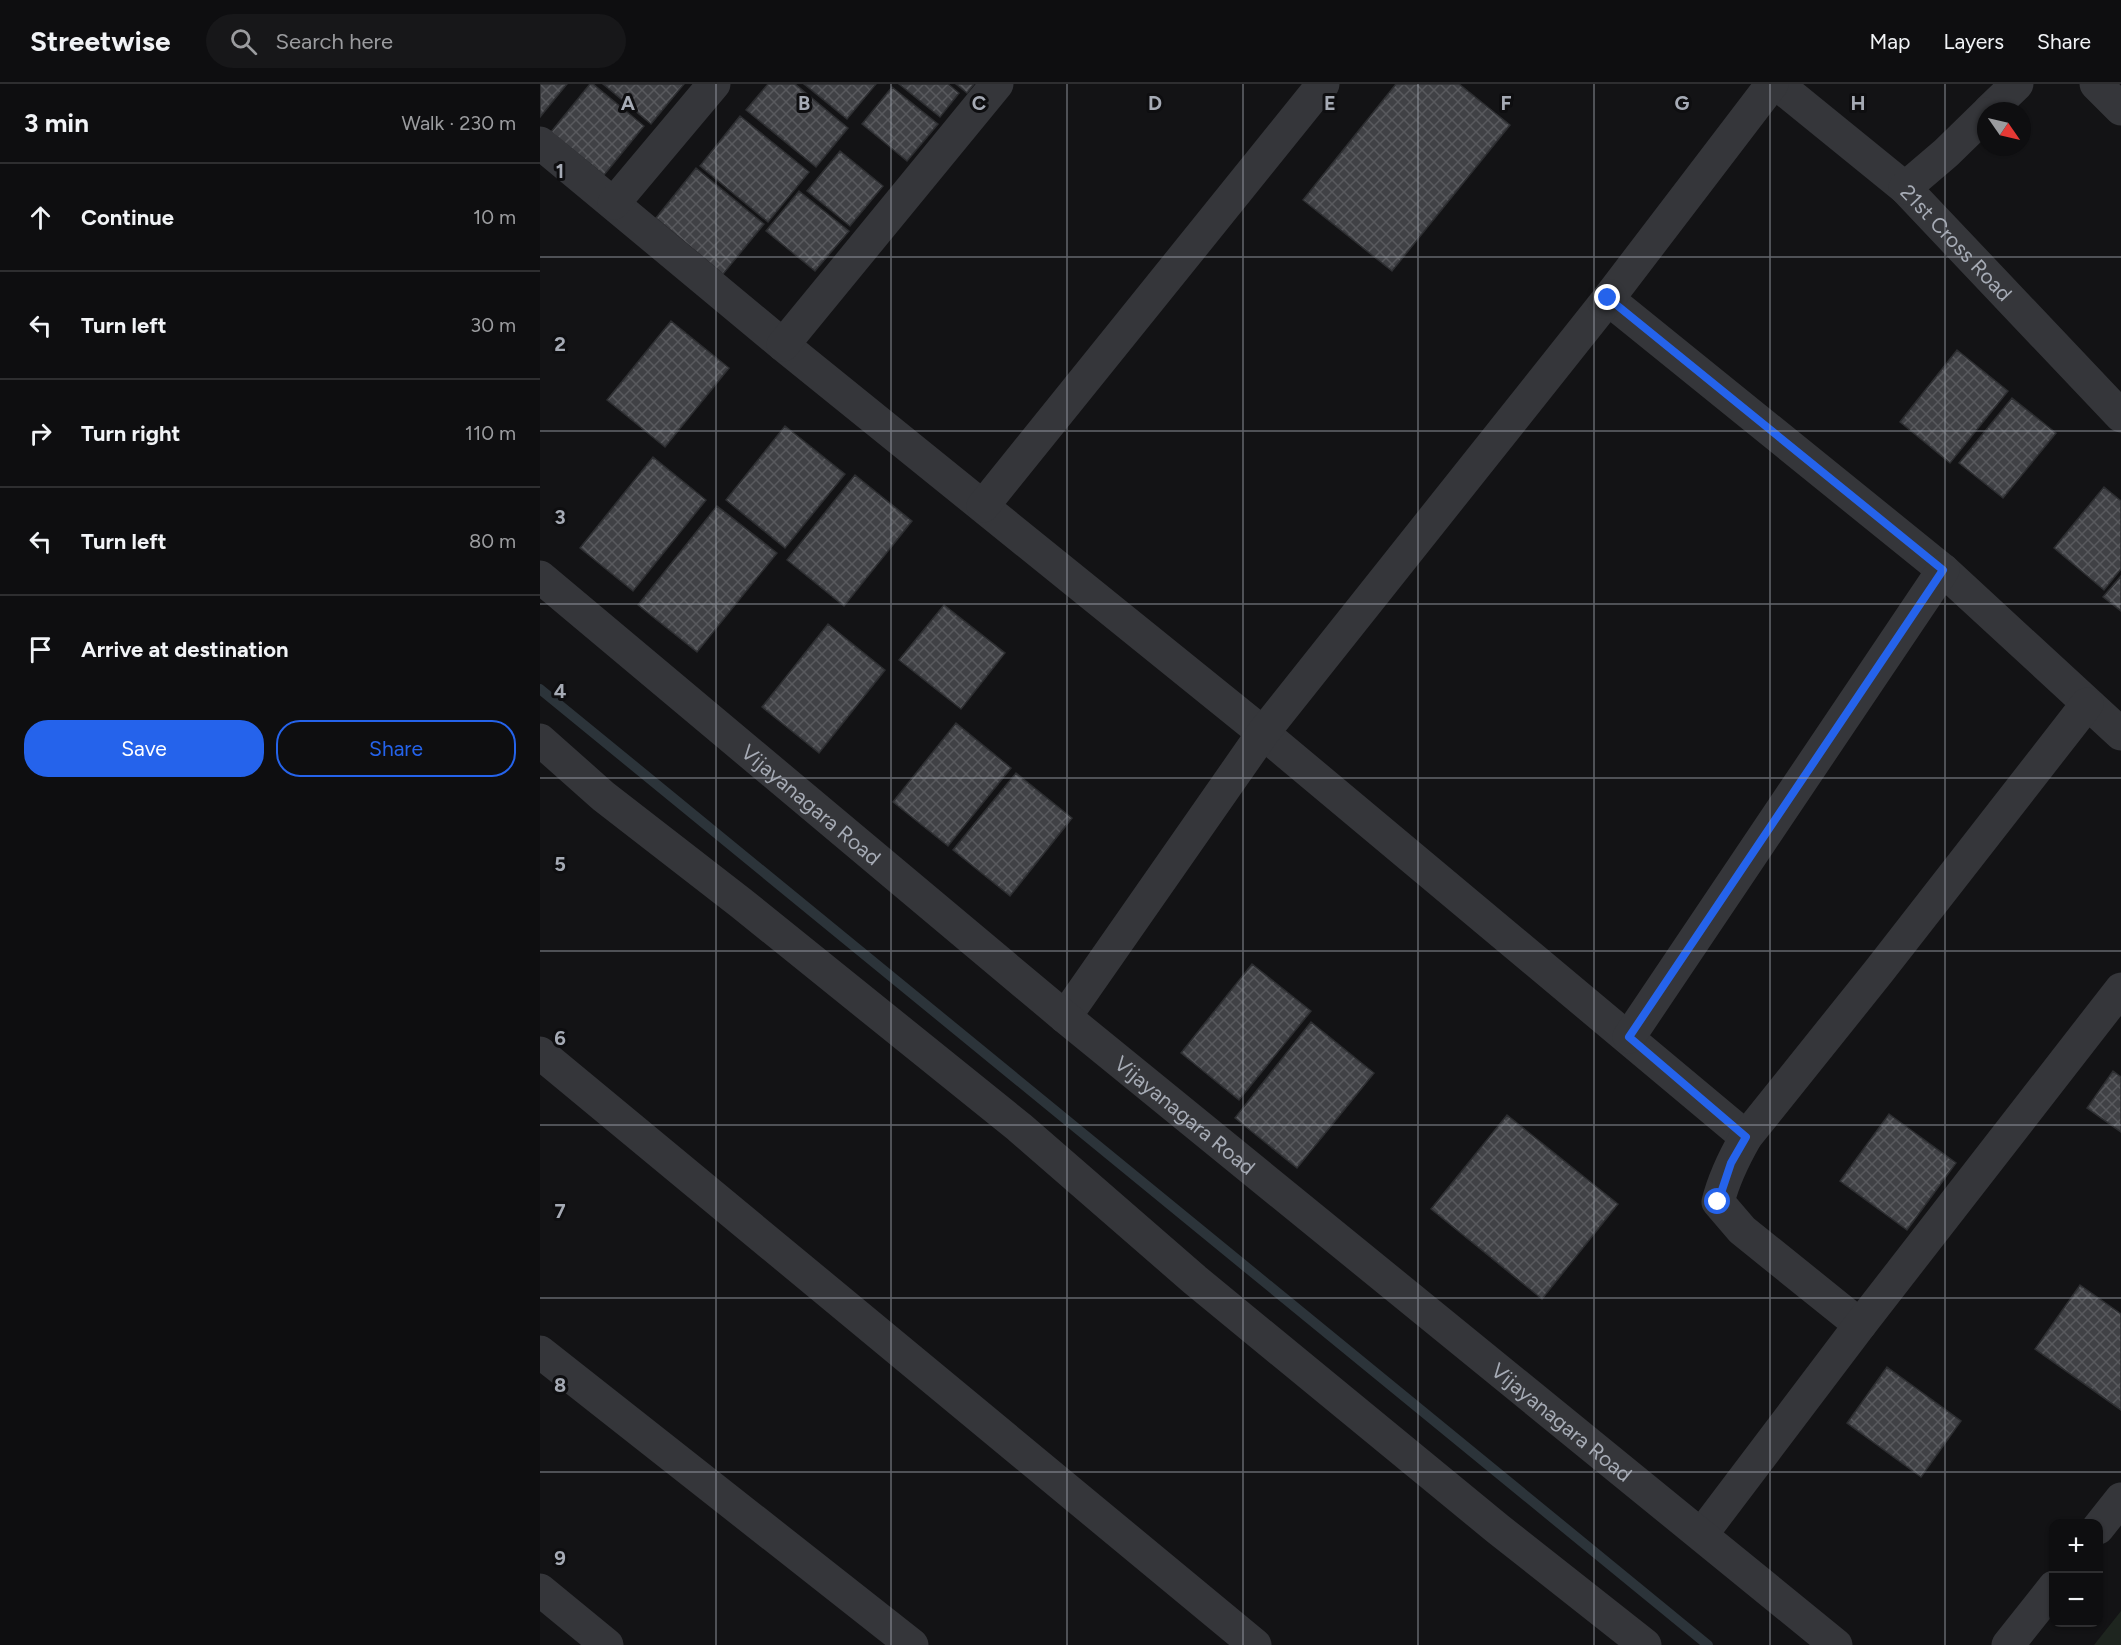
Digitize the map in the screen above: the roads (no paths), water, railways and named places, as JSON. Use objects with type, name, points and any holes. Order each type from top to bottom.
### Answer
[{"type":"street","points":[[614,203],[714,84]]},
{"type":"street","points":[[783,345],[997,84]]},
{"type":"street","points":[[983,506],[1323,84]]},
{"type":"street","points":[[1065,1017],[1263,733],[1775,84]]},
{"type":"street","name":"21st Cross Road","points":[[1775,84],[1905,188],[2121,416]]},
{"type":"street","points":[[1998,102],[2017,84]]},
{"type":"street","points":[[2096,84],[2121,109]]},
{"type":"street","points":[[1905,188],[1977,123]]},
{"type":"street","points":[[540,143],[783,345],[1263,733],[1746,1137]]},
{"type":"street","points":[[1608,298],[1943,570],[2121,734]]},
{"type":"street","points":[[1629,1037],[1943,570]]},
{"type":"street","name":"Vijayanagara Road","points":[[540,577],[1065,1017],[1836,1645]]},
{"type":"street","points":[[1860,1325],[1742,1230],[1718,1202],[1731,1163],[1746,1137],[2087,704]]},
{"type":"street","points":[[540,740],[603,796],[741,903],[1019,1127],[1212,1294],[1498,1529],[1645,1645]]},
{"type":"street","points":[[1702,1534],[1860,1325],[2121,989]]},
{"type":"street","points":[[540,1053],[1255,1645]]},
{"type":"street","points":[[540,1352],[912,1645]]},
{"type":"street","points":[[2103,1522],[2121,1499]]},
{"type":"street","points":[[540,1590],[607,1645]]},
{"type":"street","points":[[2008,1645],[2049,1593]]},
{"type":"waterway","points":[[540,689],[1708,1645]]}]
